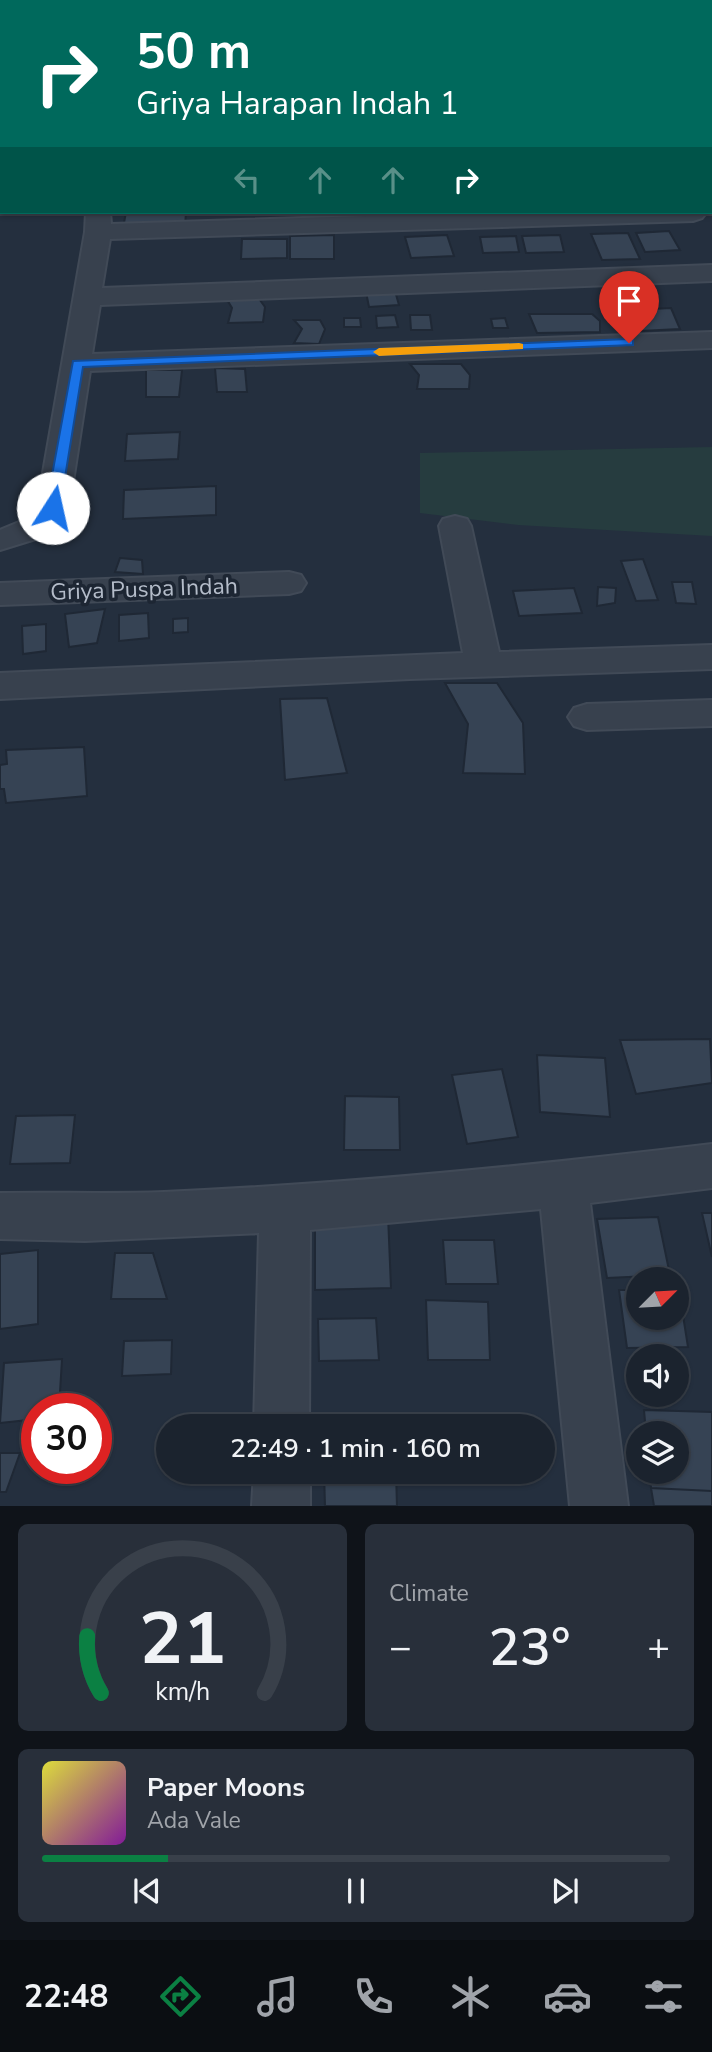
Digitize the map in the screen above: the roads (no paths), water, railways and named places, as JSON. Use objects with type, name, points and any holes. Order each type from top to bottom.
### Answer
[{"type":"street","points":[[0,540],[28,533],[43,523],[53,508],[98,222],[545,215],[697,218]]},
{"type":"street","points":[[88,297],[712,274]]},
{"type":"street","points":[[77,363],[712,340]]},
{"type":"street","points":[[454,526],[483,664]]},
{"type":"street","name":"Griya Puspa Indah","points":[[0,594],[289,583]]},
{"type":"street","points":[[0,686],[483,664],[712,657]]},
{"type":"street","points":[[586,718],[712,713]]},
{"type":"street","points":[[0,1216],[83,1218],[285,1208],[563,1184],[712,1166]]},
{"type":"street","points":[[563,1184],[599,1506]]},
{"type":"street","points":[[282,1414],[285,1208]]},
{"type":"street","points":[[281,1506],[282,1484]]}]
